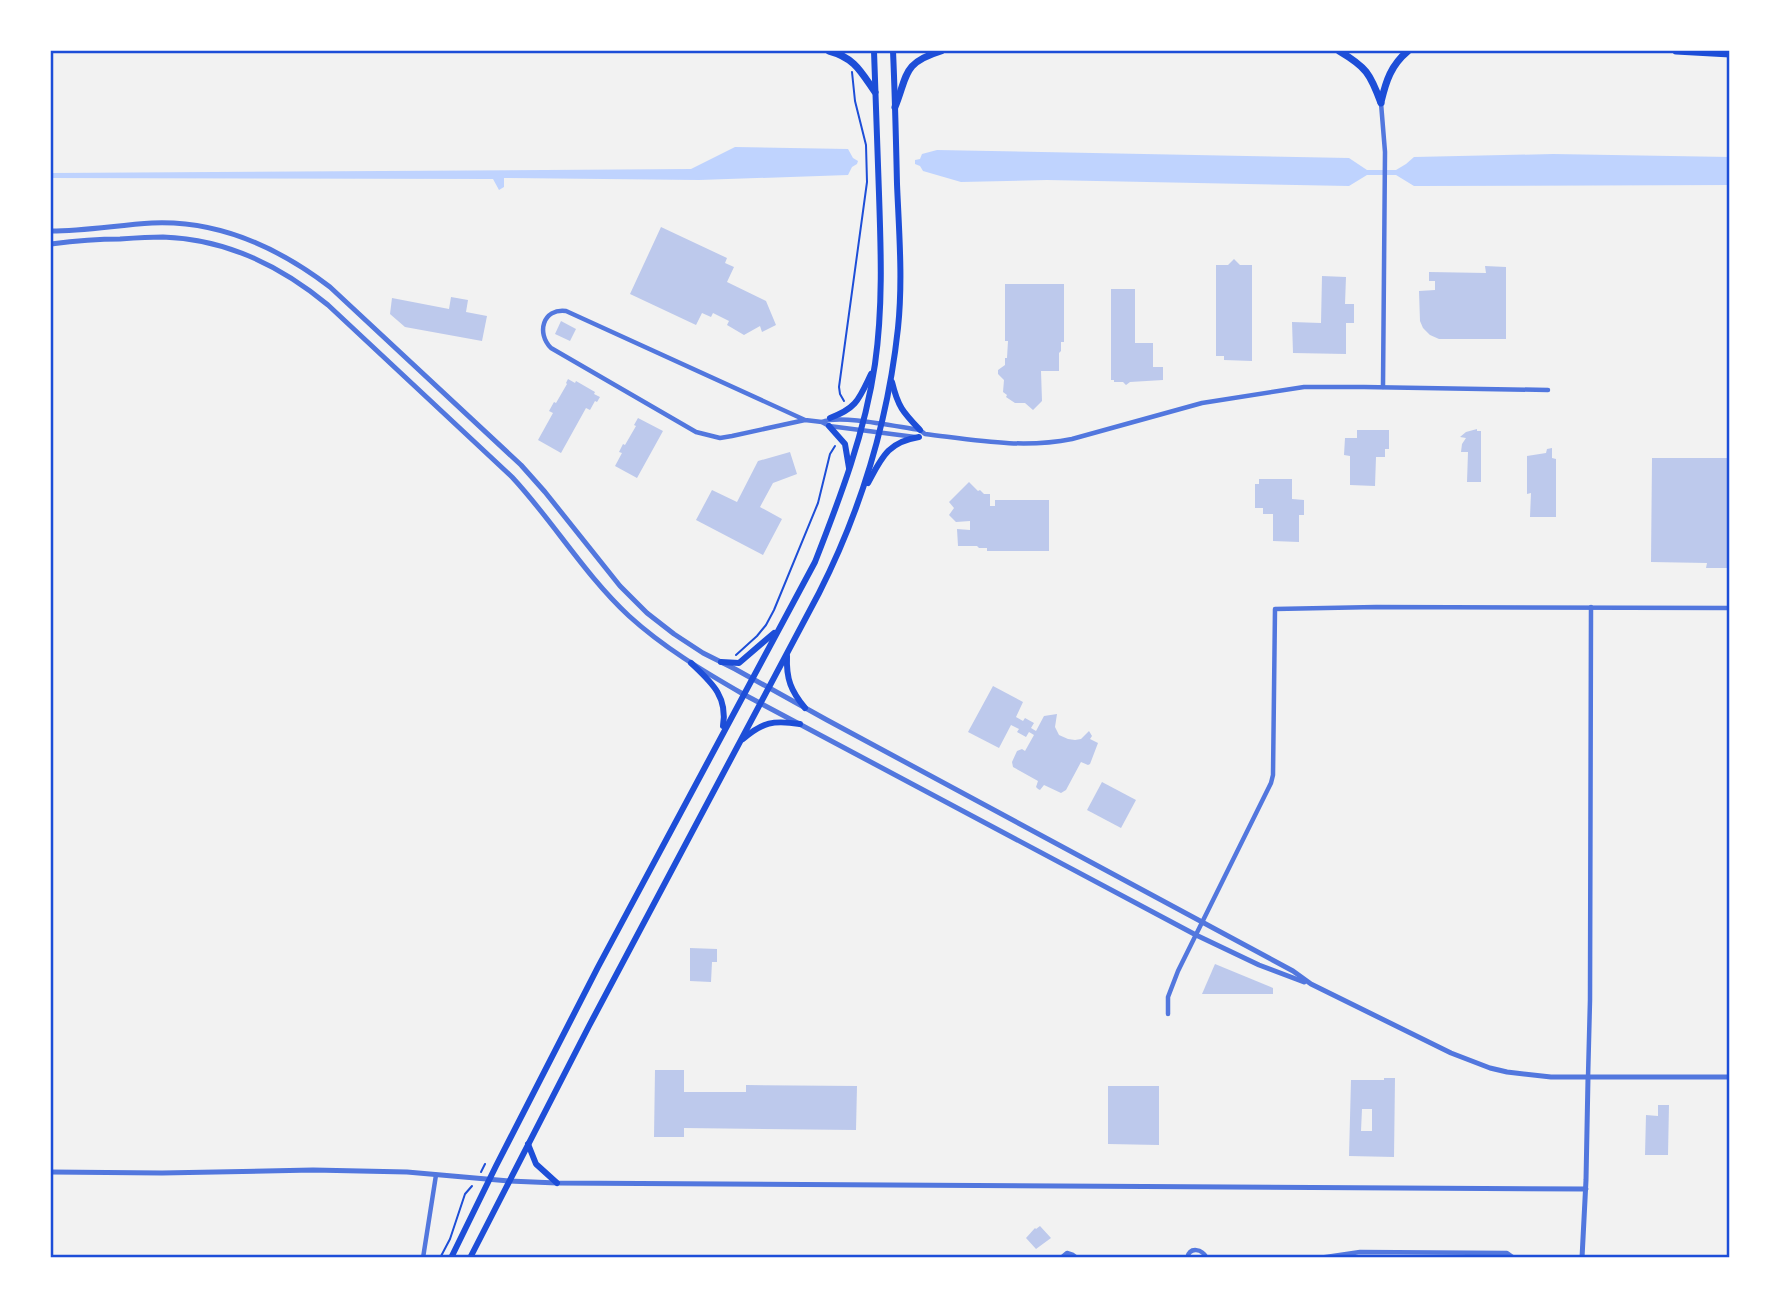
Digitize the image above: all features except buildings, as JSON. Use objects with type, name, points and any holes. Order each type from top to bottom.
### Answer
[{"type":"main road","points":[[829,51],[844,56],[855,64],[875,92]]},
{"type":"main road","points":[[451,1258],[598,967],[815,562],[842,495],[862,426],[875,366],[879,328],[881,272],[874,51]]},
{"type":"main road","points":[[470,1258],[838,554],[860,497],[881,428],[898,326],[900,287],[893,51]]},
{"type":"main road","points":[[895,107],[904,78],[911,66],[922,58],[941,51]]},
{"type":"main road","points":[[1339,51],[1367,72],[1381,103]]},
{"type":"main road","points":[[1381,103],[1390,72],[1408,51]]},
{"type":"main road","points":[[1676,51],[1730,54]]},
{"type":"main road","points":[[850,470],[845,444],[827,422],[854,406],[875,366]]},
{"type":"main road","points":[[860,497],[881,458],[891,446],[921,434],[902,411],[891,379]]},
{"type":"main road","points":[[721,662],[739,663],[778,629]]},
{"type":"main road","points":[[787,652],[789,682],[794,695],[805,708]]},
{"type":"main road","points":[[691,663],[708,679],[722,700],[722,734]]},
{"type":"main road","points":[[738,743],[764,725],[781,721],[800,724]]},
{"type":"main road","points":[[528,1144],[536,1164],[557,1183]]},
{"type":"street","points":[[1381,103],[1385,152],[1383,387]]},
{"type":"street","points":[[51,232],[173,223],[246,239],[278,253],[313,274],[351,306],[526,471],[620,586],[647,613],[674,634],[703,653],[1293,971],[1311,984]]},
{"type":"street","points":[[51,244],[162,237],[200,242],[239,252],[273,266],[307,287],[328,305],[512,477],[588,571],[627,614],[655,638],[743,694],[1196,935],[1260,966],[1311,984],[1451,1053],[1490,1068],[1529,1076],[1730,1077]]},
{"type":"street","points":[[805,419],[720,438],[696,432],[551,348],[544,338],[543,326],[553,312],[566,311],[805,419],[994,443],[1054,442],[1106,431],[1202,403],[1304,387],[1548,390]]},
{"type":"street","points":[[1582,1258],[1590,1000],[1591,607]]},
{"type":"street","points":[[1168,1014],[1168,997],[1172,986],[1271,783],[1275,609],[1730,608]]},
{"type":"street","points":[[51,1172],[407,1172],[557,1183],[1586,1189]]},
{"type":"street","points":[[423,1258],[436,1175]]},
{"type":"street","points":[[1186,1258],[1196,1249],[1202,1251],[1207,1258]]},
{"type":"street","points":[[1319,1258],[1377,1252],[1507,1253],[1514,1258]]},
{"type":"street","points":[[1060,1258],[1067,1253],[1077,1258]]},
{"type":"path","points":[[846,404],[839,387],[867,181],[866,145],[852,85],[855,68]]},
{"type":"path","points":[[736,654],[757,636],[774,610],[818,503],[831,451],[838,443]]},
{"type":"path","points":[[440,1258],[450,1239],[465,1194]]},
{"type":"water","points":[[735,147],[848,149],[858,161],[848,175],[699,180],[504,178],[504,187],[499,190],[493,179],[51,178],[51,173],[691,169]]},
{"type":"water","points":[[937,150],[1349,158],[1367,170],[1396,170],[1414,157],[1553,154],[1730,157],[1730,185],[1414,186],[1396,175],[1367,175],[1349,186],[1047,180],[961,182],[923,171],[915,164],[915,160],[920,159],[922,154]]}]
